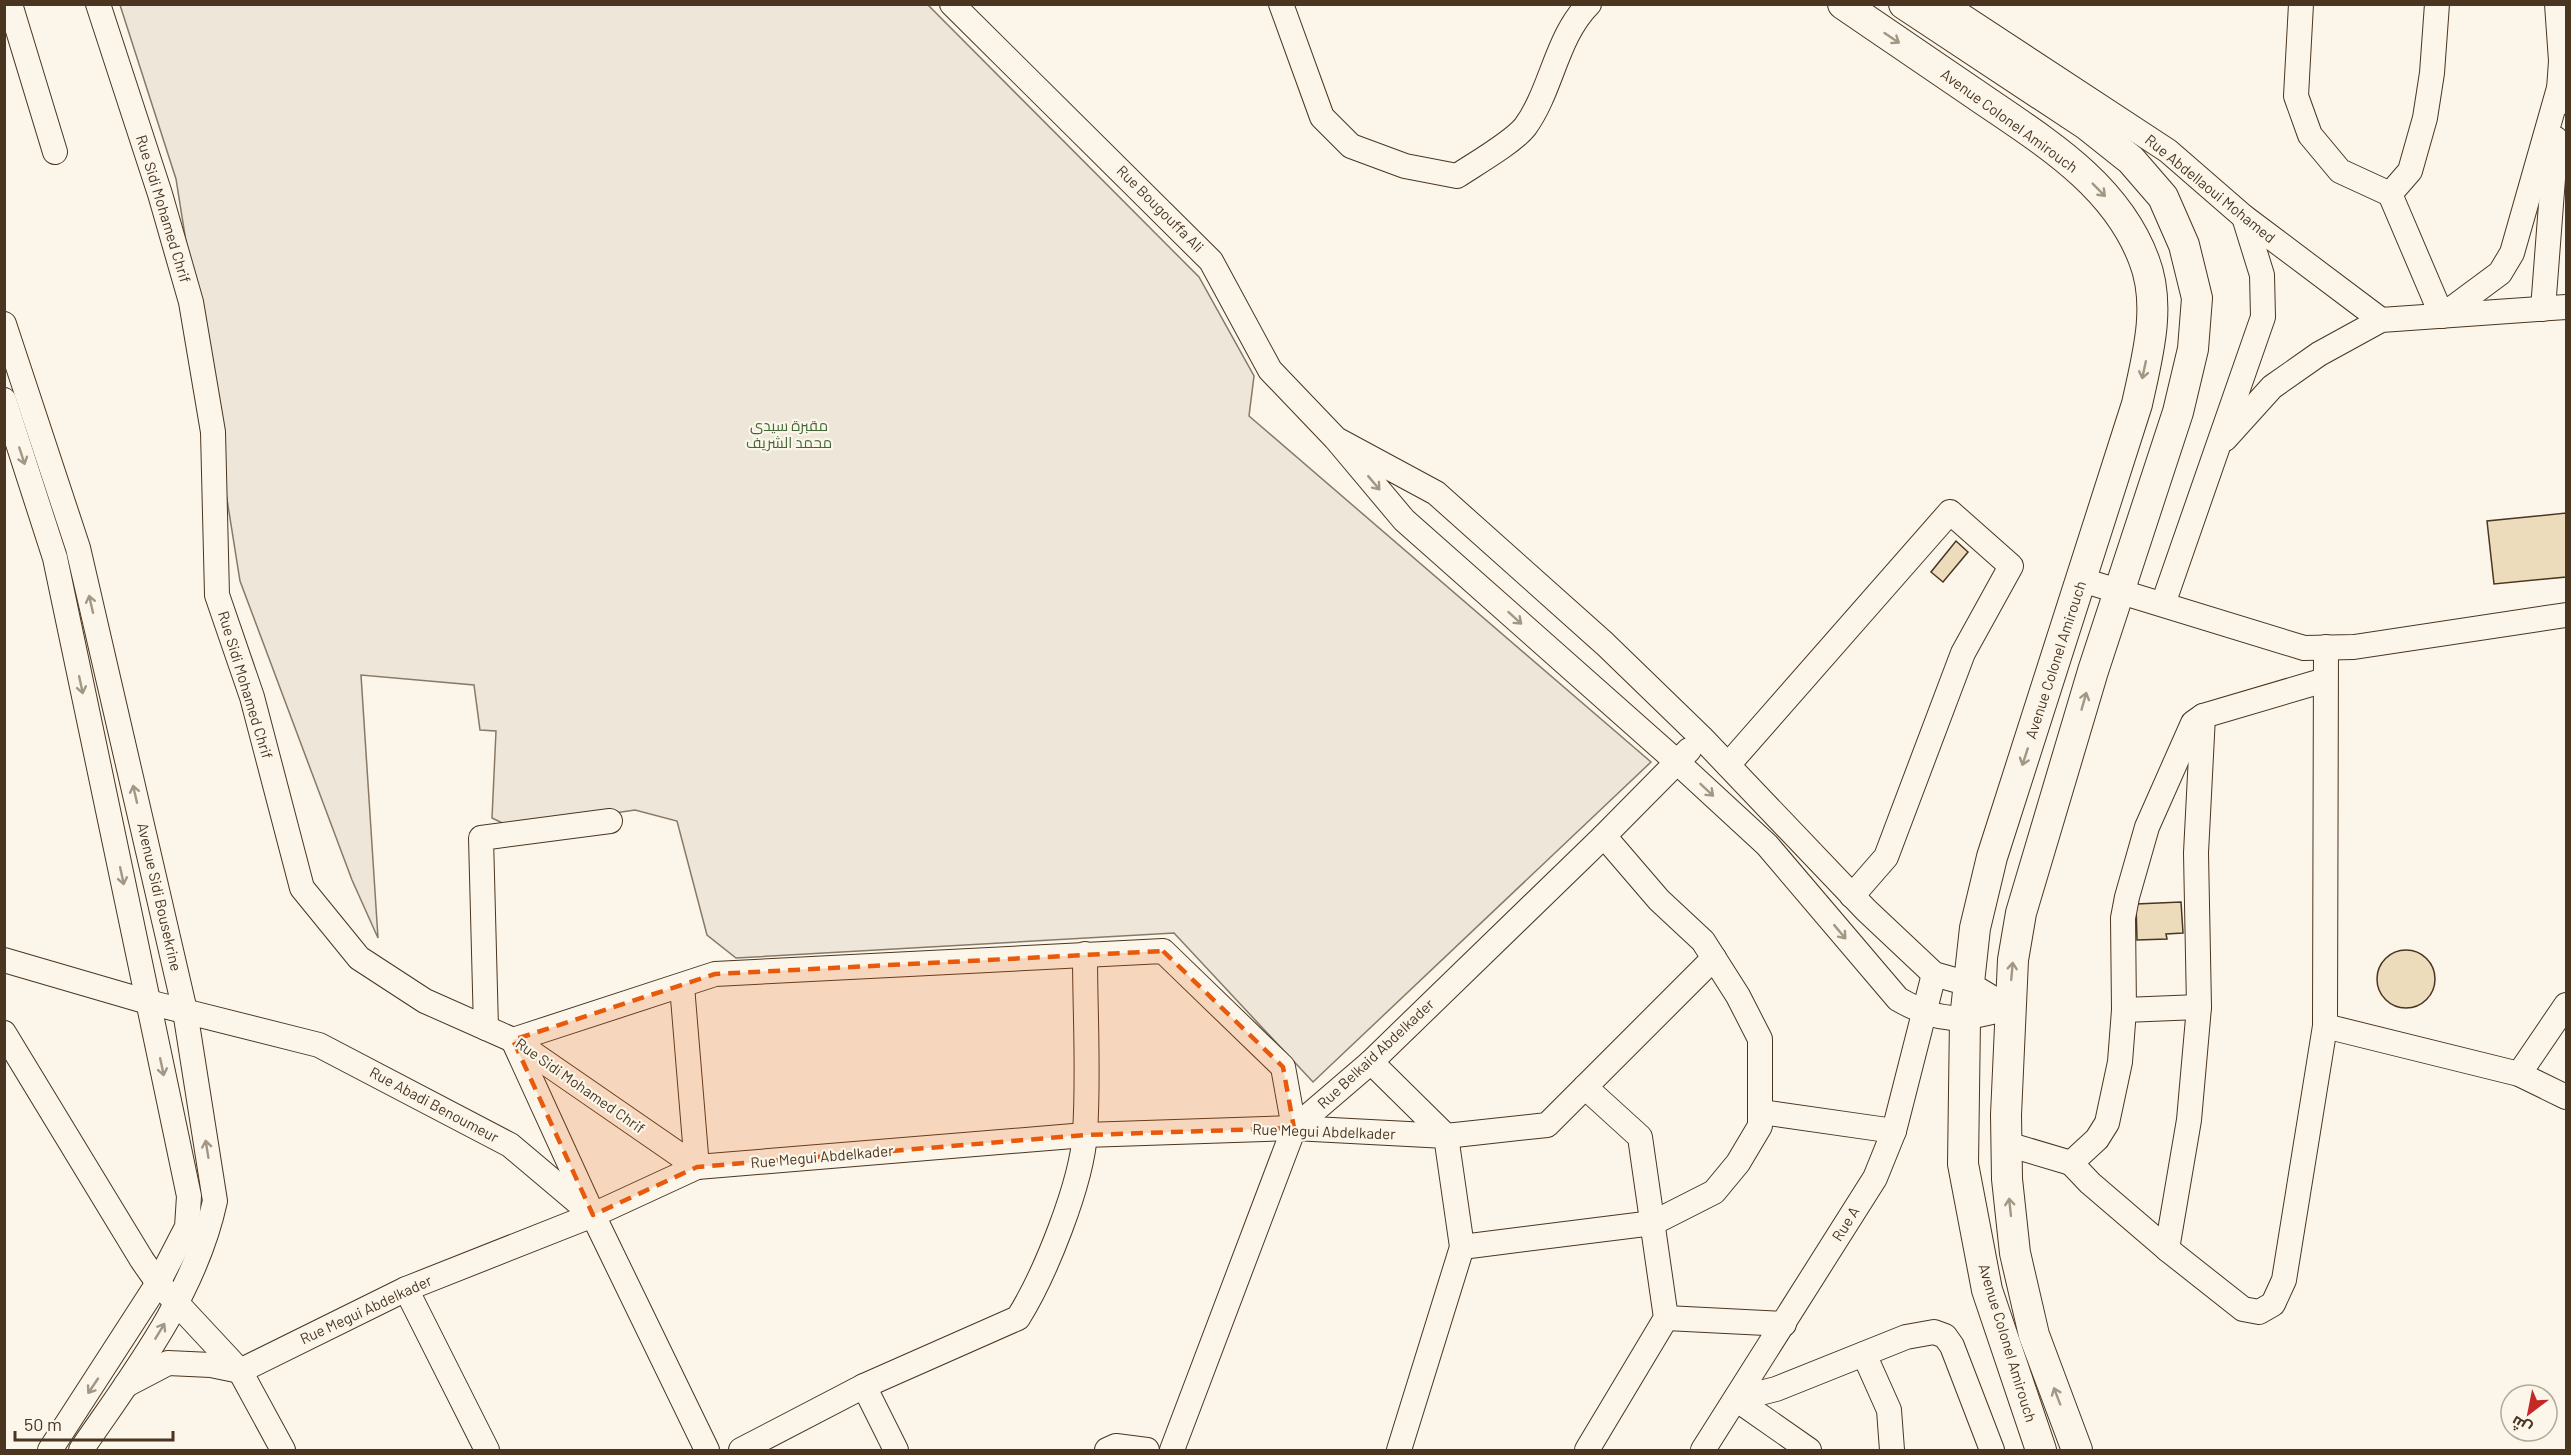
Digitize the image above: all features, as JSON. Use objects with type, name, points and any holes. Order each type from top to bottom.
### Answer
[{"type":"main road","name":"Avenue Colonel Amirouch","points":[[1843,4],[2074,164],[2110,200],[2129,230],[2145,262],[2152,298],[2150,344],[2136,404],[2082,580],[1992,857],[1975,928],[1965,1019],[1963,1164],[1972,1217],[1987,1290],[2041,1450]]},
{"type":"main road","name":"Avenue Colonel Amirouch","points":[[1904,4],[2087,125],[2131,160],[2163,197],[2184,245],[2197,298],[2193,349],[2178,412],[2118,591],[2021,913],[2013,960],[2009,1008],[2008,1190],[2021,1277],[2034,1335],[2077,1450]]},
{"type":"street","points":[[10,4],[55,152]]},
{"type":"street","name":"Rue Sidi Mohamed Chrif","points":[[98,4],[160,194],[191,302],[213,432],[217,595],[252,697],[302,888],[359,958],[425,1001],[513,1040],[697,1167]]},
{"type":"street","name":"Rue Bougouffa Ali","points":[[952,4],[1211,261],[1270,370],[1336,439]]},
{"type":"street","points":[[1281,4],[1322,117],[1351,146],[1405,165],[1458,176],[1524,128],[1568,36],[1589,4]]},
{"type":"street","name":"Rue Abdellaoui Mohamed","points":[[1944,4],[2168,151],[2244,217],[2381,320]]},
{"type":"street","points":[[2301,4],[2296,96],[2310,135],[2340,171],[2390,194],[2442,316]]},
{"type":"street","points":[[2390,194],[2410,171],[2425,118],[2432,73],[2437,4]]},
{"type":"street","points":[[2216,450],[2272,387],[2319,354],[2381,320],[2555,308],[2561,61],[2557,4]]},
{"type":"street","points":[[2442,316],[2500,273],[2512,253],[2559,87]]},
{"type":"street","points":[[2163,604],[2263,317],[2262,275],[2244,217]]},
{"type":"street","name":"Avenue Sidi Bousekrine","points":[[4,324],[78,548],[185,1011],[215,1201],[209,1231],[177,1302],[126,1385],[81,1450]]},
{"type":"street","name":"Avenue Sidi Bousekrine","points":[[4,400],[55,558],[189,1196],[187,1227],[158,1282],[50,1450]]},
{"type":"street","points":[[1336,439],[1436,493],[1605,644],[1701,737],[1852,896],[1934,974],[1969,984],[2009,1008]]},
{"type":"street","points":[[1336,439],[1404,520],[1677,762],[1767,845],[1898,999],[1926,1015],[1965,1019],[2009,1008]]},
{"type":"street","points":[[1728,765],[1950,512],[2011,566],[1963,653],[1886,857],[1852,896]]},
{"type":"street","points":[[2082,580],[2304,648],[2354,647],[2566,615]]},
{"type":"street","points":[[2007,1144],[2071,1163],[2090,1183],[2167,1249],[2243,1309],[2259,1312],[2273,1304],[2284,1280],[2325,1026],[2326,647]]},
{"type":"street","points":[[2071,1163],[2097,1139],[2106,1123],[2120,1062],[2124,1010],[2123,918],[2127,897],[2152,816],[2193,723],[2203,716],[2325,680]]},
{"type":"street","points":[[2167,1249],[2189,1120],[2199,1007],[2196,853],[2203,716]]},
{"type":"street","name":"Rue Belkaid Abdelkader","points":[[1172,1450],[1294,1128],[1371,1062],[1604,836],[1701,737]]},
{"type":"street","points":[[486,1028],[481,838],[610,821]]},
{"type":"street","points":[[1462,1247],[1653,1223],[1714,1192],[1738,1163],[1760,1126],[1760,1039],[1738,996],[1703,941],[1659,900],[1604,836]]},
{"type":"street","points":[[593,1215],[513,1040],[716,974],[1163,951],[1283,1067],[1294,1128]]},
{"type":"street","points":[[741,1450],[864,1386],[1018,1317],[1031,1296],[1076,1184],[1085,1135],[1085,954]]},
{"type":"street","name":"Rue Megui Abdelkader","points":[[240,1371],[406,1289],[593,1215],[697,1167],[1085,1135],[1294,1128],[1446,1136],[1547,1125],[1714,958]]},
{"type":"street","name":"Rue Abadi Benoumeur","points":[[4,960],[148,1002],[319,1045],[510,1145],[593,1215],[707,1450]]},
{"type":"street","name":"Rue A","points":[[1703,1450],[1875,1178],[1894,1131],[1926,1015],[1934,974]]},
{"type":"street","points":[[682,986],[697,1167]]},
{"type":"street","points":[[2518,1074],[2566,1005]]},
{"type":"street","points":[[2124,1010],[2199,1007]]},
{"type":"street","points":[[2325,1026],[2518,1074],[2566,1097]]},
{"type":"street","points":[[4,1033],[158,1282],[240,1371],[283,1450]]},
{"type":"street","points":[[1371,1062],[1446,1136],[1462,1247],[1399,1450]]},
{"type":"street","points":[[1585,1088],[1640,1137],[1666,1318],[1587,1450]]},
{"type":"street","points":[[1761,1112],[1894,1131]]},
{"type":"street","points":[[406,1289],[487,1450]]},
{"type":"street","points":[[1666,1318],[1784,1324]]},
{"type":"street","points":[[1736,1399],[1776,1389],[1906,1337],[1934,1332],[1945,1336],[1952,1346],[1992,1450]]},
{"type":"street","points":[[1864,1354],[1889,1410],[1888,1448]]},
{"type":"street","points":[[126,1385],[168,1363],[211,1365],[240,1371]]},
{"type":"street","points":[[864,1386],[896,1450]]},
{"type":"street","points":[[1736,1399],[1809,1450]]},
{"type":"street","points":[[1107,1450],[1116,1446],[1148,1450]]},
{"type":"highlighted area","points":[[1163,951],[1283,1067],[1294,1128],[1085,1135],[697,1167],[593,1215],[513,1040],[715,974]]},
{"type":"green space","name":"مقبرة سيدي محمد الشريف","points":[[120,5],[928,5],[1199,277],[1254,376],[1249,416],[1651,762],[1313,1082],[1174,933],[736,958],[707,935],[677,821],[635,810],[513,828],[492,818],[496,731],[480,730],[474,685],[361,675],[378,938],[352,880],[240,581],[176,179]]},
{"type":"building","points":[[2566,513],[2566,577],[2494,584],[2487,521]]},
{"type":"building","points":[[1956,541],[1968,552],[1943,582],[1931,572]]},
{"type":"building","points":[[2181,902],[2183,933],[2166,934],[2167,939],[2137,940],[2136,904]]},
{"type":"building","points":[[2400,950],[2412,950],[2427,958],[2435,973],[2435,985],[2427,1000],[2412,1008],[2400,1008],[2385,1000],[2377,985],[2377,973],[2385,958]]}]
